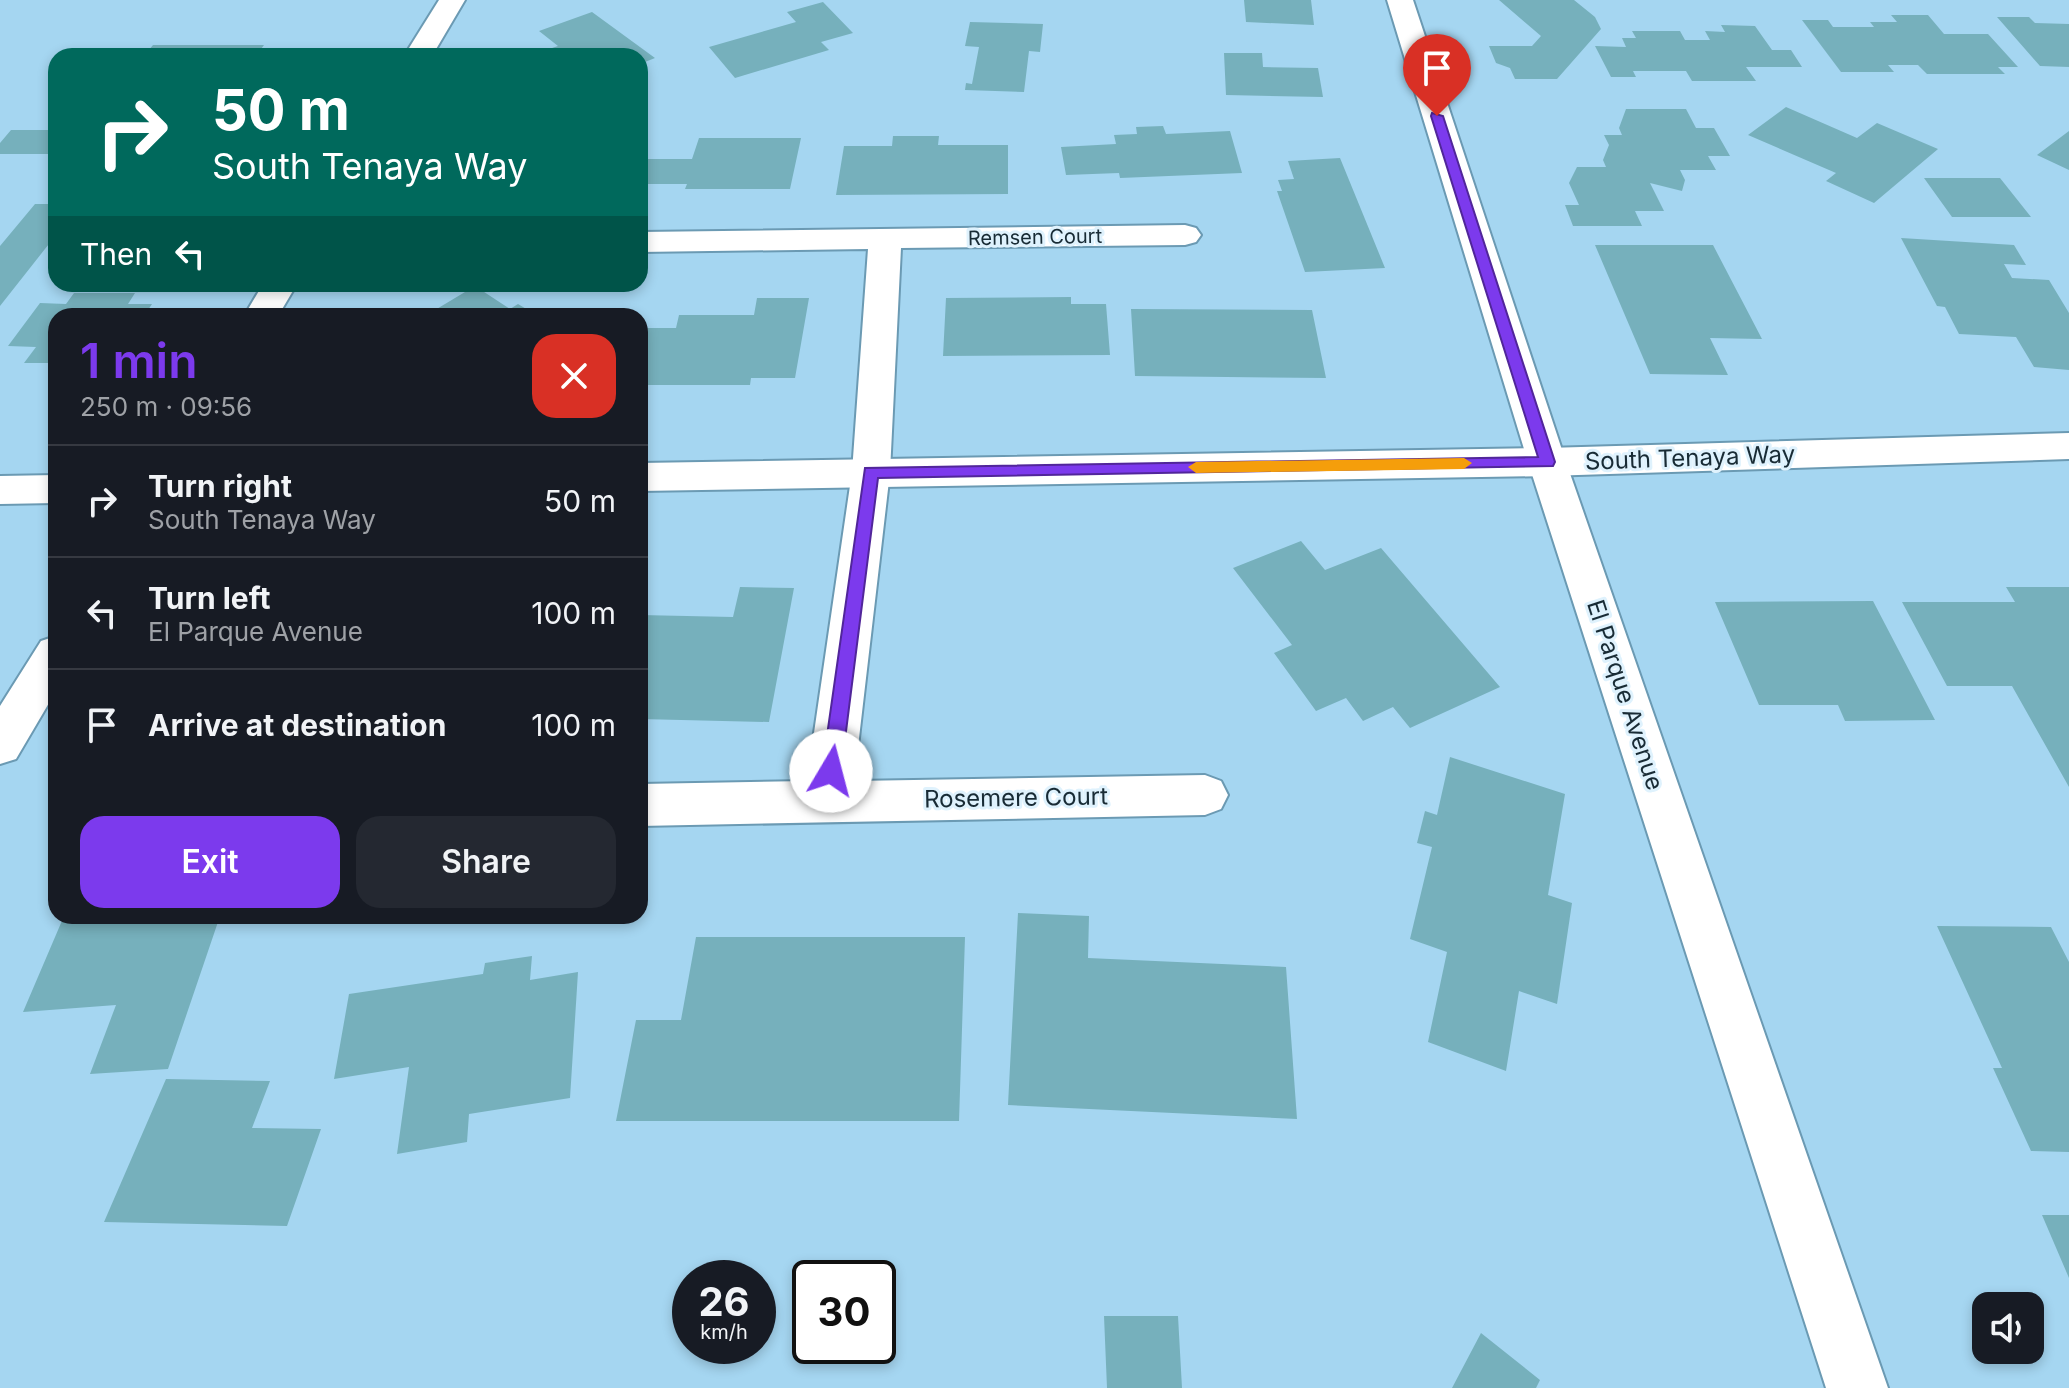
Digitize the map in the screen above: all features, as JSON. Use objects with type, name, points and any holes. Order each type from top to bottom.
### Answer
[{"type":"street","points":[[423,48],[452,0]]},
{"type":"street","name":"El Parque Avenue","points":[[1400,0],[1547,462],[1857,1388]]},
{"type":"street","name":"Remsen Court","points":[[648,242],[1185,235]]},
{"type":"street","points":[[828,801],[871,472],[885,239]]},
{"type":"street","name":"South Tenaya Way","points":[[648,477],[1547,462],[2069,446]]},
{"type":"street","points":[[0,490],[48,489]]},
{"type":"street","points":[[0,745],[48,666]]},
{"type":"street","name":"Rosemere Court","points":[[648,805],[1205,795]]},
{"type":"building","points":[[1244,0],[1311,0],[1314,25],[1246,22]]},
{"type":"building","points":[[1499,0],[1574,0],[1595,17],[1601,29],[1557,79],[1515,79],[1510,68],[1496,63],[1489,46],[1532,46],[1541,36]]},
{"type":"building","points":[[823,2],[853,33],[821,42],[829,50],[735,78],[709,47],[796,22],[787,12]]},
{"type":"building","points":[[592,12],[641,48],[552,48],[558,46],[539,31]]},
{"type":"building","points":[[1891,15],[1928,15],[1944,34],[1988,34],[2018,67],[1998,67],[2005,74],[1927,74],[1918,65],[1888,65],[1894,72],[1841,72],[1802,20],[1828,20],[1833,27],[1874,27],[1870,22],[1897,22]]},
{"type":"building","points":[[1997,17],[2029,17],[2035,23],[2069,24],[2069,67],[2040,66]]},
{"type":"building","points":[[970,22],[1043,24],[1040,52],[1029,51],[1024,92],[965,90],[966,83],[972,84],[979,47],[965,46]]},
{"type":"building","points":[[1721,25],[1755,26],[1772,50],[1791,50],[1802,67],[1746,67],[1756,81],[1692,81],[1686,71],[1633,71],[1636,77],[1611,77],[1595,46],[1626,47],[1622,38],[1636,38],[1632,31],[1680,31],[1685,40],[1710,40],[1705,31],[1725,32]]},
{"type":"building","points":[[153,45],[264,45],[262,48],[151,48]]},
{"type":"building","points":[[1224,53],[1262,53],[1263,67],[1318,68],[1323,97],[1226,95]]},
{"type":"building","points":[[1786,107],[1857,138],[1877,123],[1938,149],[1874,203],[1826,181],[1836,173],[1748,135]]},
{"type":"building","points":[[1626,109],[1686,109],[1696,128],[1714,128],[1730,156],[1708,156],[1716,170],[1680,170],[1685,180],[1682,191],[1650,183],[1664,211],[1635,211],[1642,226],[1573,226],[1565,205],[1579,205],[1569,183],[1577,167],[1606,167],[1603,160],[1609,145],[1604,135],[1622,135],[1619,128]]},
{"type":"building","points":[[1163,126],[1166,134],[1230,131],[1242,173],[1120,178],[1119,173],[1066,175],[1061,147],[1116,144],[1114,135],[1137,134],[1136,127]]},
{"type":"building","points":[[11,130],[48,130],[48,154],[0,154],[0,143]]},
{"type":"building","points":[[2069,131],[2069,170],[2037,155]]},
{"type":"building","points":[[893,136],[939,136],[938,145],[1008,145],[1008,194],[836,195],[844,146],[892,146]]},
{"type":"building","points":[[699,138],[801,138],[790,189],[685,189],[687,184],[648,184],[648,159],[692,159]]},
{"type":"building","points":[[1340,158],[1385,268],[1305,272],[1277,191],[1282,191],[1278,180],[1294,179],[1288,161]]},
{"type":"building","points":[[1924,178],[2000,178],[2031,217],[1952,217]]},
{"type":"building","points":[[35,204],[48,204],[48,245],[0,306],[0,246]]},
{"type":"building","points":[[1901,238],[2014,245],[2026,265],[2004,264],[2012,278],[2049,280],[2069,313],[2069,370],[2034,367],[2016,337],[1959,334],[1945,307],[1937,306]]},
{"type":"building","points":[[1595,245],[1713,245],[1762,339],[1710,338],[1728,375],[1650,374]]},
{"type":"building","points":[[465,292],[484,292],[508,308],[438,308]]},
{"type":"building","points":[[74,293],[135,293],[128,304],[152,304],[149,308],[48,308],[48,363],[24,363],[36,347],[8,346],[40,303],[66,304]]},
{"type":"building","points":[[1071,297],[1071,304],[1106,304],[1110,355],[943,356],[946,298]]},
{"type":"building","points":[[757,298],[809,298],[795,378],[751,378],[750,385],[648,385],[648,328],[676,328],[679,315],[754,315]]},
{"type":"building","points":[[1131,309],[1312,310],[1326,378],[1135,376]]},
{"type":"building","points":[[1301,541],[1325,570],[1381,548],[1500,687],[1410,728],[1393,707],[1363,721],[1346,698],[1316,711],[1274,653],[1292,645],[1233,568]]},
{"type":"building","points":[[740,587],[794,588],[769,722],[648,719],[648,615],[733,617]]},
{"type":"building","points":[[2006,587],[2069,587],[2069,787],[2012,686],[1947,686],[1902,602],[2015,602]]},
{"type":"building","points":[[1873,601],[1935,720],[1845,721],[1838,705],[1759,705],[1715,602]]},
{"type":"building","points":[[1450,757],[1565,794],[1548,895],[1572,903],[1557,1004],[1519,991],[1506,1071],[1428,1042],[1447,952],[1410,939],[1432,847],[1417,843],[1425,811],[1437,815]]},
{"type":"building","points":[[1018,913],[1089,916],[1088,958],[1286,967],[1297,1119],[1008,1105]]},
{"type":"building","points":[[61,924],[217,924],[168,1069],[90,1074],[116,1005],[23,1012]]},
{"type":"building","points":[[1937,926],[2051,927],[2069,962],[2069,1152],[2031,1151],[1993,1068],[2002,1068]]},
{"type":"building","points":[[696,937],[965,937],[959,1121],[616,1121],[636,1020],[681,1020]]},
{"type":"building","points":[[532,956],[530,980],[578,972],[570,1098],[469,1114],[467,1142],[397,1154],[409,1067],[334,1079],[349,994],[483,974],[485,963]]},
{"type":"building","points":[[166,1079],[270,1081],[252,1128],[321,1129],[287,1226],[104,1222]]},
{"type":"building","points":[[2042,1215],[2069,1215],[2069,1278]]},
{"type":"building","points":[[1104,1316],[1178,1316],[1182,1388],[1107,1388]]},
{"type":"building","points":[[1481,1333],[1540,1380],[1536,1388],[1452,1388]]},
{"type":"slow traffic","points":[[1196,467],[1464,463]]},
{"type":"route","points":[[831,771],[871,472],[1547,462],[1437,116]]}]
